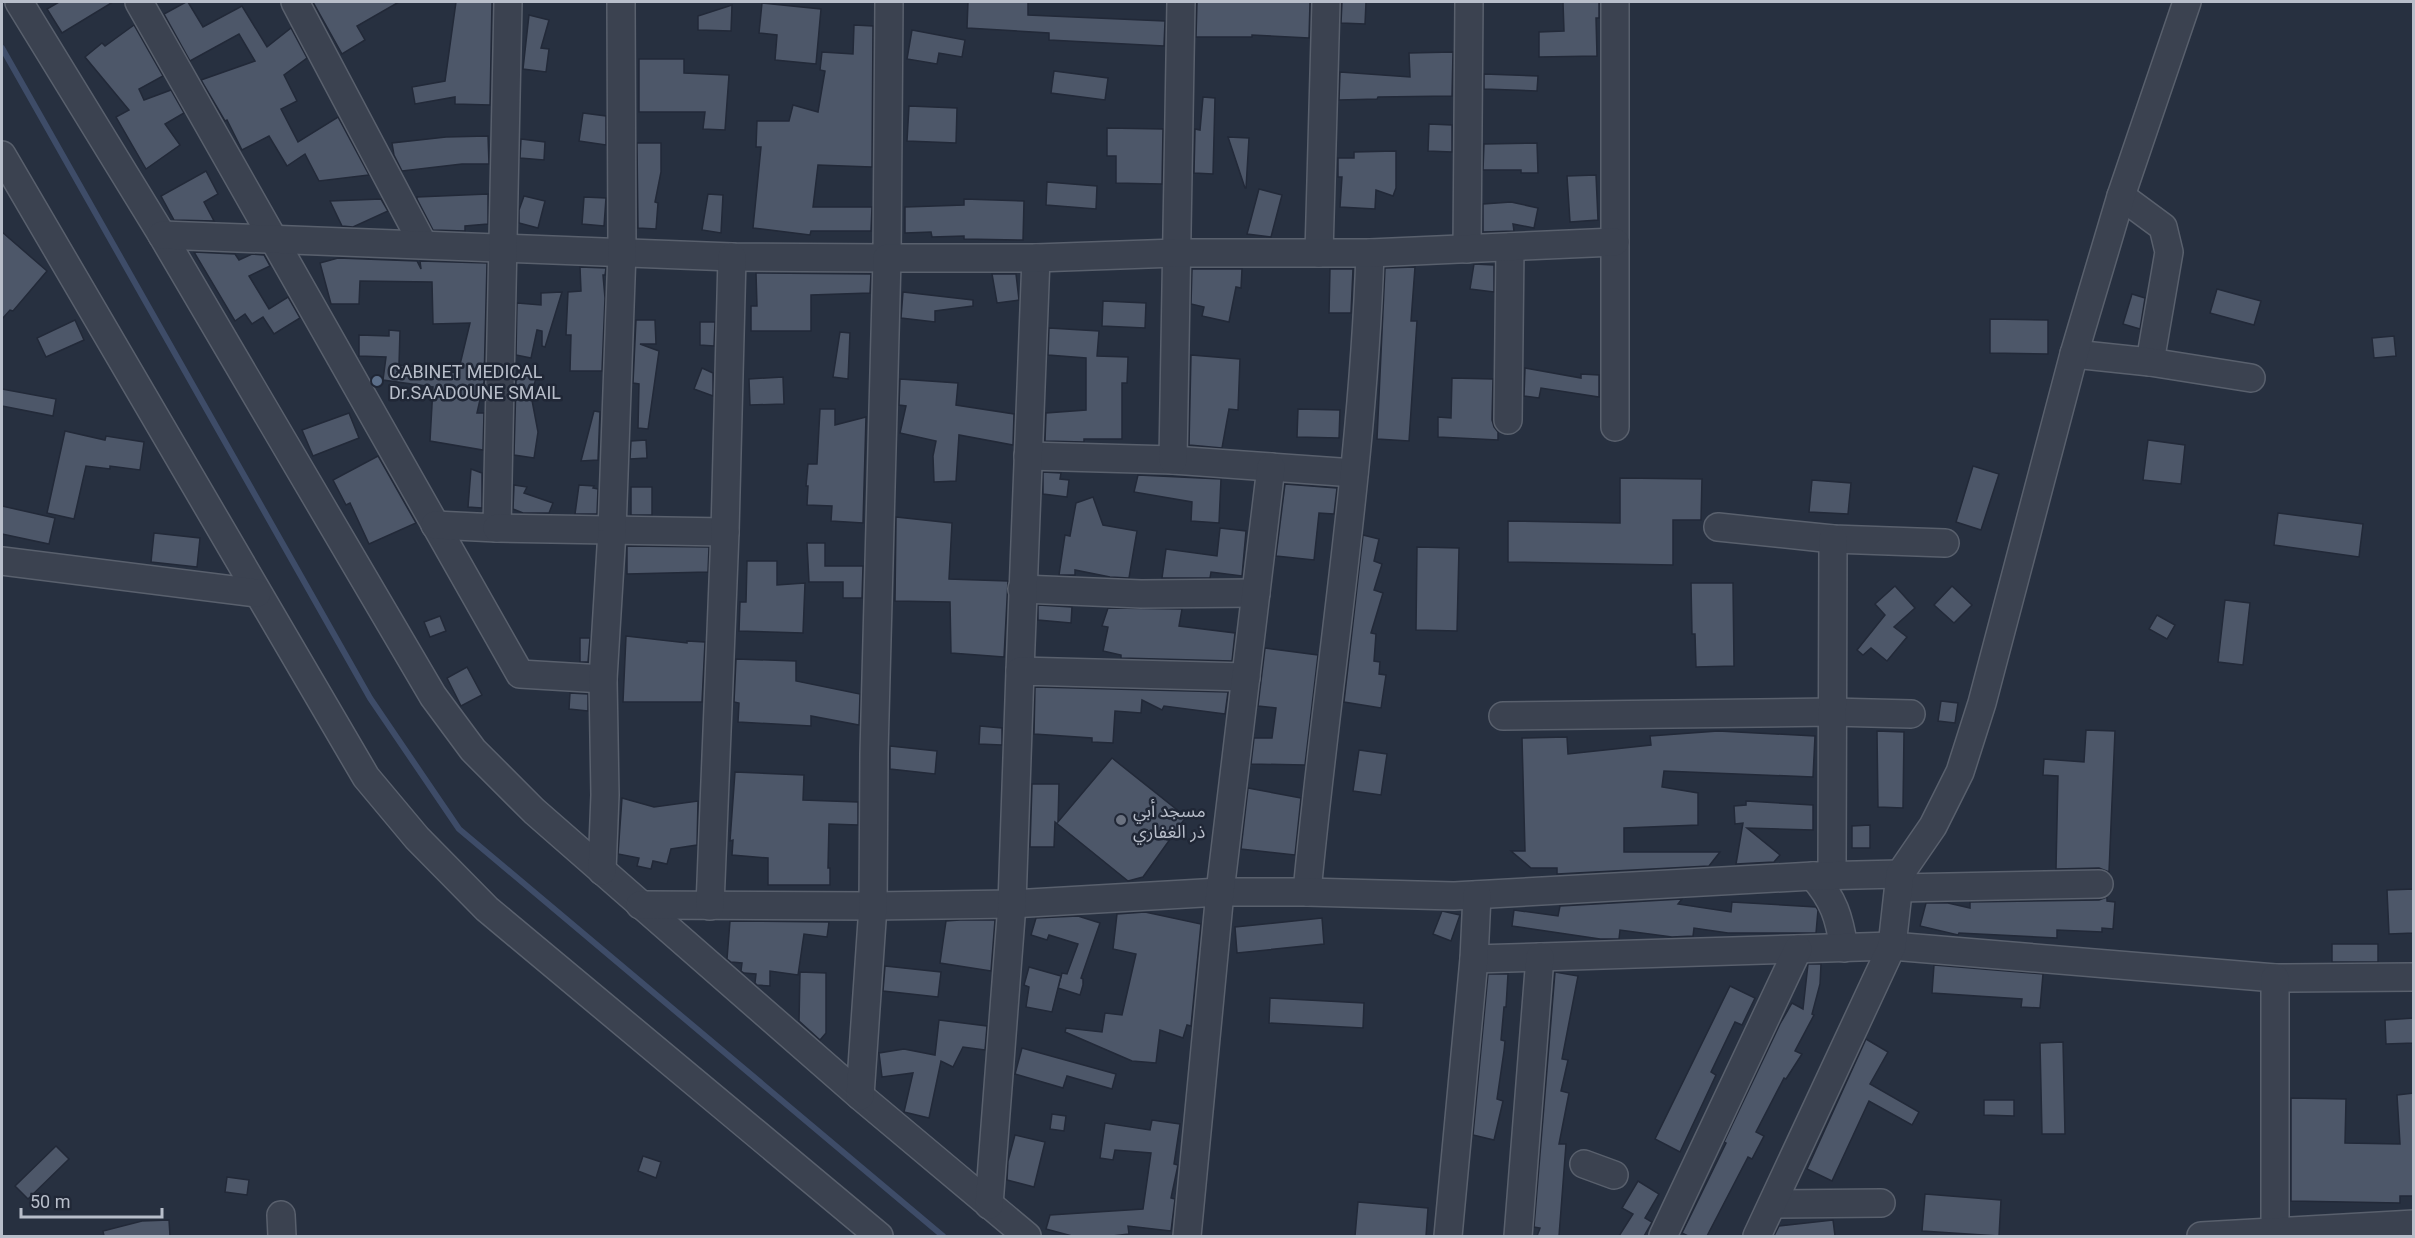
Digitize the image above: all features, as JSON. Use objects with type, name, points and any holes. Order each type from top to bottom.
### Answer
[{"type":"street","points":[[19,2],[162,235],[433,696],[473,750],[534,811],[640,905],[860,1096],[1027,1236]]},
{"type":"street","points":[[139,2],[520,674],[603,679]]},
{"type":"street","points":[[295,2],[423,244]]},
{"type":"street","points":[[497,528],[501,249],[508,2]]},
{"type":"street","points":[[602,871],[603,679],[612,531],[622,251],[621,2]]},
{"type":"street","points":[[860,1096],[873,906],[874,754],[887,258],[889,2]]},
{"type":"street","points":[[1173,460],[1181,2]]},
{"type":"street","points":[[1319,253],[1326,2]]},
{"type":"street","points":[[1467,249],[1469,2]]},
{"type":"street","points":[[1615,2],[1615,427]]},
{"type":"street","points":[[1757,1236],[1774,1204],[1892,946],[1899,881],[1933,826],[1960,772],[1982,703],[2074,354],[2121,196],[2187,2]]},
{"type":"street","points":[[3,161],[366,777],[417,838],[496,917],[879,1236]]},
{"type":"street","points":[[2121,196],[2163,227],[2169,252],[2150,362]]},
{"type":"street","points":[[162,235],[732,257],[887,258],[1035,258],[1176,253],[1370,253],[1615,243]]},
{"type":"street","points":[[1508,420],[1510,246]]},
{"type":"street","points":[[1307,892],[1354,473],[1370,253]]},
{"type":"street","points":[[710,906],[725,532],[732,257]]},
{"type":"street","points":[[989,1205],[1012,904],[1035,258]]},
{"type":"street","points":[[2074,354],[2150,362],[2251,378]]},
{"type":"street","points":[[1028,456],[1173,460],[1354,473]]},
{"type":"street","points":[[1187,1236],[1220,892],[1271,468]]},
{"type":"street","points":[[435,525],[725,532]]},
{"type":"street","points":[[1718,527],[1833,539],[1945,543]]},
{"type":"street","points":[[1833,539],[1832,712],[1823,875],[1840,924],[1844,948]]},
{"type":"street","points":[[2,561],[257,593]]},
{"type":"street","points":[[1022,589],[1140,594],[1256,593]]},
{"type":"street","points":[[1020,671],[1246,677]]},
{"type":"street","points":[[1503,716],[1832,712],[1911,714]]},
{"type":"street","points":[[640,905],[1012,904],[1220,892],[1477,895],[1823,875],[1899,881],[2099,884]]},
{"type":"street","points":[[1448,1236],[1474,959],[1477,895]]},
{"type":"street","points":[[1474,959],[1892,946],[2275,978],[2414,976]]},
{"type":"street","points":[[1663,1236],[1798,950]]},
{"type":"street","points":[[1518,1236],[1540,957]]},
{"type":"street","points":[[2275,978],[2275,1232]]},
{"type":"street","points":[[1584,1164],[1614,1174]]},
{"type":"street","points":[[1774,1204],[1881,1203]]},
{"type":"street","points":[[2201,1236],[2414,1224]]},
{"type":"building","points":[[59,2],[113,2],[62,33],[47,9]]},
{"type":"building","points":[[186,2],[203,27],[242,6],[267,47],[291,28],[307,58],[284,75],[297,101],[281,109],[298,142],[338,117],[369,175],[319,181],[305,154],[287,166],[269,136],[242,150],[227,120],[225,121],[201,80],[255,61],[239,34],[190,61],[164,14]]},
{"type":"building","points":[[313,2],[399,2],[357,26],[365,40],[342,54]]},
{"type":"building","points":[[456,2],[492,2],[490,105],[455,104],[455,97],[415,104],[412,87],[445,81]]},
{"type":"building","points":[[968,2],[1028,2],[1028,15],[1165,21],[1164,46],[1049,40],[1049,33],[967,28]]},
{"type":"building","points":[[1197,2],[1310,2],[1309,38],[1252,35],[1252,37],[1196,37]]},
{"type":"building","points":[[1342,2],[1366,2],[1365,24],[1341,23]]},
{"type":"building","points":[[1563,2],[1599,2],[1599,18],[1596,18],[1597,56],[1539,57],[1539,32],[1564,31]]},
{"type":"building","points":[[762,3],[821,9],[816,64],[775,60],[777,35],[759,33]]},
{"type":"building","points":[[732,5],[731,31],[698,30],[698,16]]},
{"type":"building","points":[[529,15],[549,20],[541,48],[549,49],[546,72],[523,69]]},
{"type":"building","points":[[134,25],[163,76],[139,89],[144,100],[171,90],[184,113],[165,124],[180,145],[146,169],[116,117],[129,110],[85,57],[102,43],[105,46]]},
{"type":"building","points":[[854,25],[873,26],[872,167],[818,165],[813,207],[872,207],[871,231],[811,231],[810,235],[753,228],[761,147],[756,147],[757,121],[789,121],[793,105],[818,112],[825,71],[820,70],[822,52],[853,54]]},
{"type":"building","points":[[912,30],[965,40],[962,57],[939,53],[937,64],[907,59]]},
{"type":"building","points":[[1453,52],[1452,96],[1339,100],[1340,72],[1410,77],[1409,53]]},
{"type":"building","points":[[639,59],[684,59],[684,73],[729,75],[725,130],[703,129],[705,112],[639,112]]},
{"type":"building","points":[[1054,71],[1108,78],[1105,100],[1051,93]]},
{"type":"building","points":[[1484,74],[1538,76],[1537,91],[1484,89]]},
{"type":"building","points":[[1203,97],[1215,98],[1213,174],[1194,173],[1195,129],[1200,130]]},
{"type":"building","points":[[909,106],[957,108],[956,143],[907,141]]},
{"type":"building","points":[[583,113],[606,116],[606,145],[579,141]]},
{"type":"building","points":[[1429,124],[1452,125],[1452,152],[1428,151]]},
{"type":"building","points":[[1107,128],[1163,129],[1162,184],[1116,183],[1116,156],[1107,156]]},
{"type":"building","points":[[488,136],[489,164],[462,164],[402,171],[394,155],[392,143],[446,137]]},
{"type":"building","points":[[1228,137],[1249,138],[1246,188],[1245,188]]},
{"type":"building","points":[[521,139],[545,142],[544,160],[520,158]]},
{"type":"building","points":[[637,143],[661,143],[661,172],[655,202],[658,203],[656,229],[638,228]]},
{"type":"building","points":[[1537,143],[1538,173],[1521,173],[1521,170],[1483,170],[1484,144]]},
{"type":"building","points":[[1396,151],[1396,188],[1393,196],[1376,190],[1375,209],[1340,207],[1342,177],[1338,177],[1338,158],[1354,158],[1354,152]]},
{"type":"building","points":[[206,171],[218,194],[204,202],[214,221],[174,220],[161,196]]},
{"type":"building","points":[[1596,175],[1598,220],[1570,222],[1567,176]]},
{"type":"building","points":[[1047,182],[1097,186],[1096,209],[1046,205]]},
{"type":"building","points":[[1259,189],[1282,195],[1271,237],[1247,234]]},
{"type":"building","points":[[488,194],[488,224],[465,226],[465,231],[433,230],[417,199],[417,197]]},
{"type":"building","points":[[708,194],[723,195],[721,233],[702,230]]},
{"type":"building","points":[[524,196],[545,201],[538,228],[519,223],[519,210]]},
{"type":"building","points":[[584,197],[606,198],[604,226],[582,224]]},
{"type":"building","points":[[381,199],[388,211],[353,227],[342,226],[330,201]]},
{"type":"building","points":[[964,199],[1024,201],[1023,240],[964,239],[964,236],[932,237],[931,232],[905,233],[905,207],[964,205]]},
{"type":"building","points":[[1511,202],[1538,208],[1534,228],[1513,224],[1514,231],[1483,232],[1483,204]]},
{"type":"building","points":[[2,232],[47,271],[13,311],[10,310],[2,319]]},
{"type":"building","points":[[194,252],[235,254],[239,260],[252,254],[264,255],[270,266],[249,276],[269,309],[288,297],[300,318],[274,334],[263,317],[252,324],[245,314],[235,321]]},
{"type":"building","points":[[338,258],[417,261],[421,269],[420,261],[487,263],[484,382],[477,413],[484,413],[483,450],[430,441],[433,387],[383,380],[386,357],[359,356],[359,335],[389,336],[389,330],[400,331],[399,365],[458,373],[470,323],[433,324],[432,282],[360,281],[359,304],[331,304],[320,263]]},
{"type":"building","points":[[1474,264],[1494,265],[1494,292],[1470,289]]},
{"type":"building","points":[[580,267],[606,268],[605,275],[603,275],[605,298],[602,371],[570,371],[571,335],[566,335],[568,292],[581,291]]},
{"type":"building","points":[[1415,267],[1411,321],[1417,321],[1409,441],[1377,439],[1385,268]]},
{"type":"building","points":[[1192,269],[1242,269],[1241,288],[1236,287],[1229,322],[1202,316],[1204,307],[1191,304]]},
{"type":"building","points":[[1330,269],[1353,269],[1351,313],[1329,313]]},
{"type":"building","points":[[756,273],[871,274],[870,293],[811,295],[811,331],[751,331],[751,306],[757,306]]},
{"type":"building","points":[[992,274],[1016,274],[1019,300],[997,303]]},
{"type":"building","points":[[2217,289],[2261,301],[2254,325],[2210,313]]},
{"type":"building","points":[[562,292],[545,347],[542,346],[542,331],[537,330],[531,358],[516,355],[517,303],[541,305],[541,293]]},
{"type":"building","points":[[903,292],[973,300],[973,306],[935,311],[935,322],[901,318]]},
{"type":"building","points":[[2132,294],[2145,298],[2140,329],[2123,324]]},
{"type":"building","points":[[1103,301],[1146,303],[1145,328],[1102,326]]},
{"type":"building","points":[[1990,319],[2048,320],[2048,354],[1990,353]]},
{"type":"building","points":[[75,320],[84,340],[46,357],[37,338]]},
{"type":"building","points":[[636,320],[655,320],[656,344],[640,344],[659,351],[648,429],[638,428],[639,384],[633,383]]},
{"type":"building","points":[[700,322],[715,322],[714,346],[700,345]]},
{"type":"building","points":[[1049,328],[1099,331],[1097,356],[1128,357],[1127,383],[1122,383],[1122,439],[1084,439],[1084,442],[1045,441],[1046,413],[1086,410],[1086,358],[1048,355]]},
{"type":"building","points":[[840,332],[850,333],[848,379],[833,377]]},
{"type":"building","points":[[2394,336],[2396,356],[2374,358],[2372,338]]},
{"type":"building","points":[[1191,355],[1240,359],[1238,410],[1229,409],[1222,448],[1189,445]]},
{"type":"building","points":[[702,368],[713,373],[713,396],[694,389]]},
{"type":"building","points":[[1525,368],[1581,378],[1581,374],[1599,375],[1599,397],[1541,388],[1539,398],[1524,396]]},
{"type":"building","points":[[519,370],[537,375],[531,395],[538,432],[534,458],[514,455],[516,381]]},
{"type":"building","points":[[783,377],[784,404],[750,405],[749,379]]},
{"type":"building","points":[[1452,378],[1493,379],[1492,420],[1498,432],[1498,440],[1438,437],[1438,417],[1451,418]]},
{"type":"building","points":[[900,379],[958,383],[956,405],[1014,414],[1013,445],[959,435],[956,481],[934,482],[933,456],[936,441],[900,433],[906,406],[899,405]]},
{"type":"building","points":[[2,389],[56,399],[53,416],[2,406]]},
{"type":"building","points":[[820,409],[835,409],[835,425],[866,417],[863,523],[831,521],[832,506],[807,505],[808,464],[817,464]]},
{"type":"building","points":[[1298,409],[1340,410],[1339,438],[1297,437]]},
{"type":"building","points":[[594,411],[600,412],[598,460],[581,461]]},
{"type":"building","points":[[349,413],[359,438],[313,456],[302,430]]},
{"type":"building","points":[[65,431],[105,440],[106,436],[144,442],[140,470],[86,466],[74,519],[47,513]]},
{"type":"building","points":[[646,440],[647,458],[630,459],[631,441]]},
{"type":"building","points":[[2148,440],[2185,445],[2181,484],[2143,480]]},
{"type":"building","points":[[378,456],[416,523],[369,544],[350,503],[346,505],[333,480]]},
{"type":"building","points":[[1973,466],[1999,474],[1981,530],[1956,522]]},
{"type":"building","points":[[471,469],[482,473],[482,508],[468,507]]},
{"type":"building","points":[[1043,472],[1061,473],[1060,479],[1069,480],[1067,497],[1043,494]]},
{"type":"building","points":[[1138,475],[1221,479],[1219,523],[1191,521],[1192,502],[1134,492]]},
{"type":"building","points":[[1620,478],[1702,479],[1701,520],[1673,520],[1673,565],[1508,562],[1508,521],[1620,523]]},
{"type":"building","points":[[1812,480],[1851,483],[1848,514],[1809,512]]},
{"type":"building","points":[[1285,484],[1337,488],[1334,514],[1319,513],[1314,560],[1276,556]]},
{"type":"building","points":[[514,485],[527,487],[524,493],[553,503],[549,513],[523,513],[513,509]]},
{"type":"building","points":[[579,485],[594,486],[593,488],[598,489],[597,514],[575,514]]},
{"type":"building","points":[[631,487],[652,487],[652,515],[631,515]]},
{"type":"building","points":[[1093,497],[1103,525],[1137,531],[1129,578],[1075,570],[1075,575],[1059,575],[1065,535],[1070,536],[1076,503]]},
{"type":"building","points":[[2,506],[55,518],[49,544],[2,534]]},
{"type":"building","points":[[2278,513],[2363,524],[2359,557],[2274,545]]},
{"type":"building","points":[[896,517],[952,523],[949,579],[1008,581],[1004,657],[951,653],[950,602],[895,601]]},
{"type":"building","points":[[1220,528],[1246,531],[1242,576],[1211,572],[1210,578],[1162,578],[1166,549],[1217,556]]},
{"type":"building","points":[[154,533],[200,538],[197,567],[151,562]]},
{"type":"building","points":[[1363,535],[1379,539],[1374,561],[1382,564],[1374,590],[1383,593],[1371,633],[1376,634],[1374,661],[1380,662],[1379,674],[1386,675],[1381,708],[1344,702]]},
{"type":"building","points":[[807,543],[825,543],[825,566],[863,566],[862,598],[843,598],[843,582],[809,582]]},
{"type":"building","points":[[627,546],[709,547],[708,572],[627,574]]},
{"type":"building","points":[[1417,547],[1459,548],[1457,631],[1416,630]]},
{"type":"building","points":[[747,561],[777,561],[777,585],[805,583],[803,633],[739,631],[740,602],[746,602]]},
{"type":"building","points":[[1691,583],[1733,583],[1734,666],[1696,667],[1695,634],[1692,634]]},
{"type":"building","points":[[1895,586],[1915,608],[1894,627],[1907,637],[1887,661],[1871,648],[1863,655],[1857,650],[1885,615],[1875,604]]},
{"type":"building","points":[[1952,586],[1972,605],[1954,623],[1934,605]]},
{"type":"building","points":[[2225,600],[2250,603],[2243,665],[2218,662]]},
{"type":"building","points":[[1038,605],[1072,607],[1071,623],[1038,620]]},
{"type":"building","points":[[1108,608],[1182,609],[1179,626],[1235,633],[1232,661],[1121,658],[1121,655],[1103,651],[1108,627],[1102,626]]},
{"type":"building","points":[[2157,615],[2175,625],[2167,639],[2149,629]]},
{"type":"building","points":[[440,616],[446,631],[430,637],[424,622]]},
{"type":"building","points":[[626,636],[687,643],[687,641],[705,642],[702,702],[623,702]]},
{"type":"building","points":[[580,638],[590,638],[588,662],[580,662]]},
{"type":"building","points":[[1265,648],[1318,655],[1305,765],[1251,764],[1254,738],[1272,738],[1276,708],[1258,706]]},
{"type":"building","points":[[736,659],[796,661],[796,681],[860,694],[859,725],[811,716],[811,726],[738,722],[739,703],[734,702]]},
{"type":"building","points":[[467,667],[482,695],[461,706],[447,678]]},
{"type":"building","points":[[1035,687],[1228,692],[1225,714],[1164,706],[1162,710],[1142,700],[1141,713],[1115,711],[1113,743],[1092,742],[1092,738],[1034,734]]},
{"type":"building","points":[[570,693],[588,694],[588,711],[569,709]]},
{"type":"building","points":[[1941,701],[1958,703],[1955,723],[1938,721]]},
{"type":"building","points":[[980,726],[1002,728],[1002,745],[979,744]]},
{"type":"building","points":[[2086,730],[2115,731],[2109,872],[2099,868],[2056,869],[2058,776],[2043,775],[2044,759],[2084,762]]},
{"type":"building","points":[[1718,731],[1815,736],[1813,777],[1664,771],[1662,787],[1698,793],[1698,825],[1624,828],[1624,852],[1720,852],[1709,866],[1557,874],[1557,868],[1531,868],[1511,851],[1525,851],[1522,738],[1567,737],[1568,754],[1651,745],[1650,736]]},
{"type":"building","points":[[1877,731],[1904,732],[1903,808],[1878,807]]},
{"type":"building","points":[[890,746],[937,751],[935,774],[890,769]]},
{"type":"building","points":[[1359,750],[1387,754],[1381,795],[1353,791]]},
{"type":"building","name":"مسجد أبي ذر الغفاري","points":[[1112,758],[1186,817],[1143,877],[1128,881],[1055,822],[1054,847],[1030,847],[1032,784],[1059,784],[1058,822]]},
{"type":"building","points":[[735,772],[804,775],[803,800],[858,802],[858,825],[829,824],[830,885],[768,885],[768,858],[732,855],[733,840],[730,841]]},
{"type":"building","points":[[1248,788],[1301,798],[1295,855],[1241,849]]},
{"type":"building","points":[[622,798],[654,807],[698,801],[697,845],[671,849],[667,864],[653,861],[651,869],[637,866],[639,858],[618,854]]},
{"type":"building","points":[[1746,801],[1813,805],[1813,830],[1747,828],[1780,855],[1774,862],[1736,864],[1743,823],[1735,824],[1734,806],[1746,805]]},
{"type":"building","points":[[1870,825],[1870,848],[1852,848],[1852,826]]},
{"type":"building","points":[[2414,889],[2414,933],[2389,934],[2387,890]]},
{"type":"building","points":[[2107,897],[2107,901],[2115,902],[2113,929],[2102,928],[2102,932],[2057,930],[2057,938],[1959,933],[1958,935],[1920,926],[1926,903],[1948,903],[1970,908],[1970,902],[2099,900]]},
{"type":"building","points":[[1682,899],[1678,904],[1731,912],[1732,902],[1816,907],[1818,910],[1816,933],[1728,933],[1694,928],[1693,936],[1672,937],[1620,930],[1619,939],[1600,939],[1512,926],[1514,910],[1558,916],[1560,906]]},
{"type":"building","points":[[1442,911],[1460,915],[1451,941],[1433,934]]},
{"type":"building","points":[[1145,912],[1201,924],[1191,1026],[1187,1025],[1183,1038],[1160,1030],[1156,1063],[1132,1061],[1065,1032],[1066,1028],[1102,1032],[1105,1013],[1122,1015],[1136,954],[1113,949],[1117,914]]},
{"type":"building","points":[[1078,916],[1100,923],[1081,978],[1083,985],[1080,995],[1058,988],[1062,973],[1067,974],[1078,944],[1049,935],[1047,940],[1031,935],[1036,918]]},
{"type":"building","points":[[1322,918],[1324,944],[1237,953],[1235,927]]},
{"type":"building","points":[[995,920],[991,971],[940,963],[946,921]]},
{"type":"building","points":[[730,921],[829,922],[827,937],[804,934],[798,975],[770,971],[770,986],[757,985],[755,983],[756,974],[744,973],[741,971],[742,963],[731,962],[727,959]]},
{"type":"building","points":[[2332,944],[2378,944],[2378,962],[2332,962]]},
{"type":"building","points":[[1808,964],[1821,964],[1820,984],[1812,1014],[1814,1015],[1795,1051],[1802,1054],[1786,1079],[1784,1078],[1756,1132],[1764,1136],[1752,1159],[1748,1157],[1707,1236],[1688,1236],[1682,1233],[1780,1024],[1792,1003],[1803,1009]]},
{"type":"building","points":[[1934,965],[2043,974],[2040,1008],[2021,1007],[2022,999],[1932,993]]},
{"type":"building","points":[[885,966],[941,972],[938,997],[883,991]]},
{"type":"building","points":[[1029,967],[1061,976],[1052,1012],[1026,1007],[1029,987],[1024,985]]},
{"type":"building","points":[[800,972],[826,973],[826,1033],[820,1040],[799,1021]]},
{"type":"building","points":[[1555,972],[1578,976],[1562,1059],[1568,1060],[1561,1091],[1569,1093],[1559,1144],[1566,1144],[1559,1236],[1537,1236],[1540,1228],[1534,1227]]},
{"type":"building","points":[[1488,974],[1508,974],[1501,1040],[1505,1041],[1497,1099],[1503,1101],[1494,1140],[1473,1135]]},
{"type":"building","points":[[1730,986],[1755,998],[1742,1025],[1735,1022],[1711,1072],[1716,1075],[1680,1152],[1655,1139]]},
{"type":"building","points":[[1270,998],[1364,1003],[1363,1028],[1269,1023]]},
{"type":"building","points":[[2414,1018],[2414,1043],[2386,1044],[2385,1020]]},
{"type":"building","points":[[939,1020],[987,1026],[985,1050],[963,1047],[953,1067],[941,1061],[929,1118],[904,1112],[913,1073],[882,1077],[879,1053],[904,1049],[935,1055]]},
{"type":"building","points":[[1866,1039],[1888,1052],[1870,1084],[1919,1112],[1912,1125],[1869,1101],[1832,1181],[1807,1169]]},
{"type":"building","points":[[2063,1042],[2065,1134],[2042,1134],[2040,1043]]},
{"type":"building","points":[[1022,1048],[1116,1074],[1112,1089],[1067,1076],[1063,1088],[1015,1074]]},
{"type":"building","points":[[2414,1093],[2414,1196],[2400,1196],[2400,1203],[2291,1201],[2291,1098],[2346,1099],[2345,1143],[2400,1144],[2397,1095]]},
{"type":"building","points":[[1984,1100],[2014,1100],[2014,1116],[1984,1115]]},
{"type":"building","points":[[1052,1114],[1066,1116],[1064,1131],[1050,1129]]},
{"type":"building","points":[[1152,1120],[1180,1124],[1174,1164],[1178,1165],[1171,1198],[1175,1199],[1171,1231],[1128,1226],[1129,1234],[1072,1236],[1046,1229],[1050,1215],[1143,1209],[1151,1153],[1115,1150],[1113,1160],[1100,1158],[1105,1123],[1150,1130]]},
{"type":"building","points":[[1015,1135],[1045,1142],[1034,1187],[1007,1180],[1008,1161]]},
{"type":"building","points":[[56,1146],[69,1159],[28,1199],[15,1186]]},
{"type":"building","points":[[643,1156],[661,1162],[656,1178],[638,1171]]},
{"type":"building","points":[[227,1177],[249,1180],[247,1195],[225,1192]]},
{"type":"building","points":[[1638,1181],[1659,1194],[1645,1218],[1652,1222],[1644,1236],[1619,1236],[1633,1214],[1622,1208]]},
{"type":"building","points":[[1925,1194],[2001,1200],[1999,1236],[1922,1231]]},
{"type":"building","points":[[1358,1202],[1428,1208],[1426,1236],[1355,1236]]},
{"type":"building","points":[[169,1220],[170,1236],[104,1236],[103,1231],[142,1221]]},
{"type":"building","points":[[1833,1220],[1835,1236],[1774,1236],[1779,1226]]},
{"type":"waterway","points":[[2,48],[370,698],[459,829],[943,1236]]},
{"type":"place","name":"CABINET MEDICAL Dr.SAADOUNE SMAIL","points":[[377,381]]},
{"type":"place","name":"مسجد أبي ذر الغفاري","points":[[1121,820]]}]
